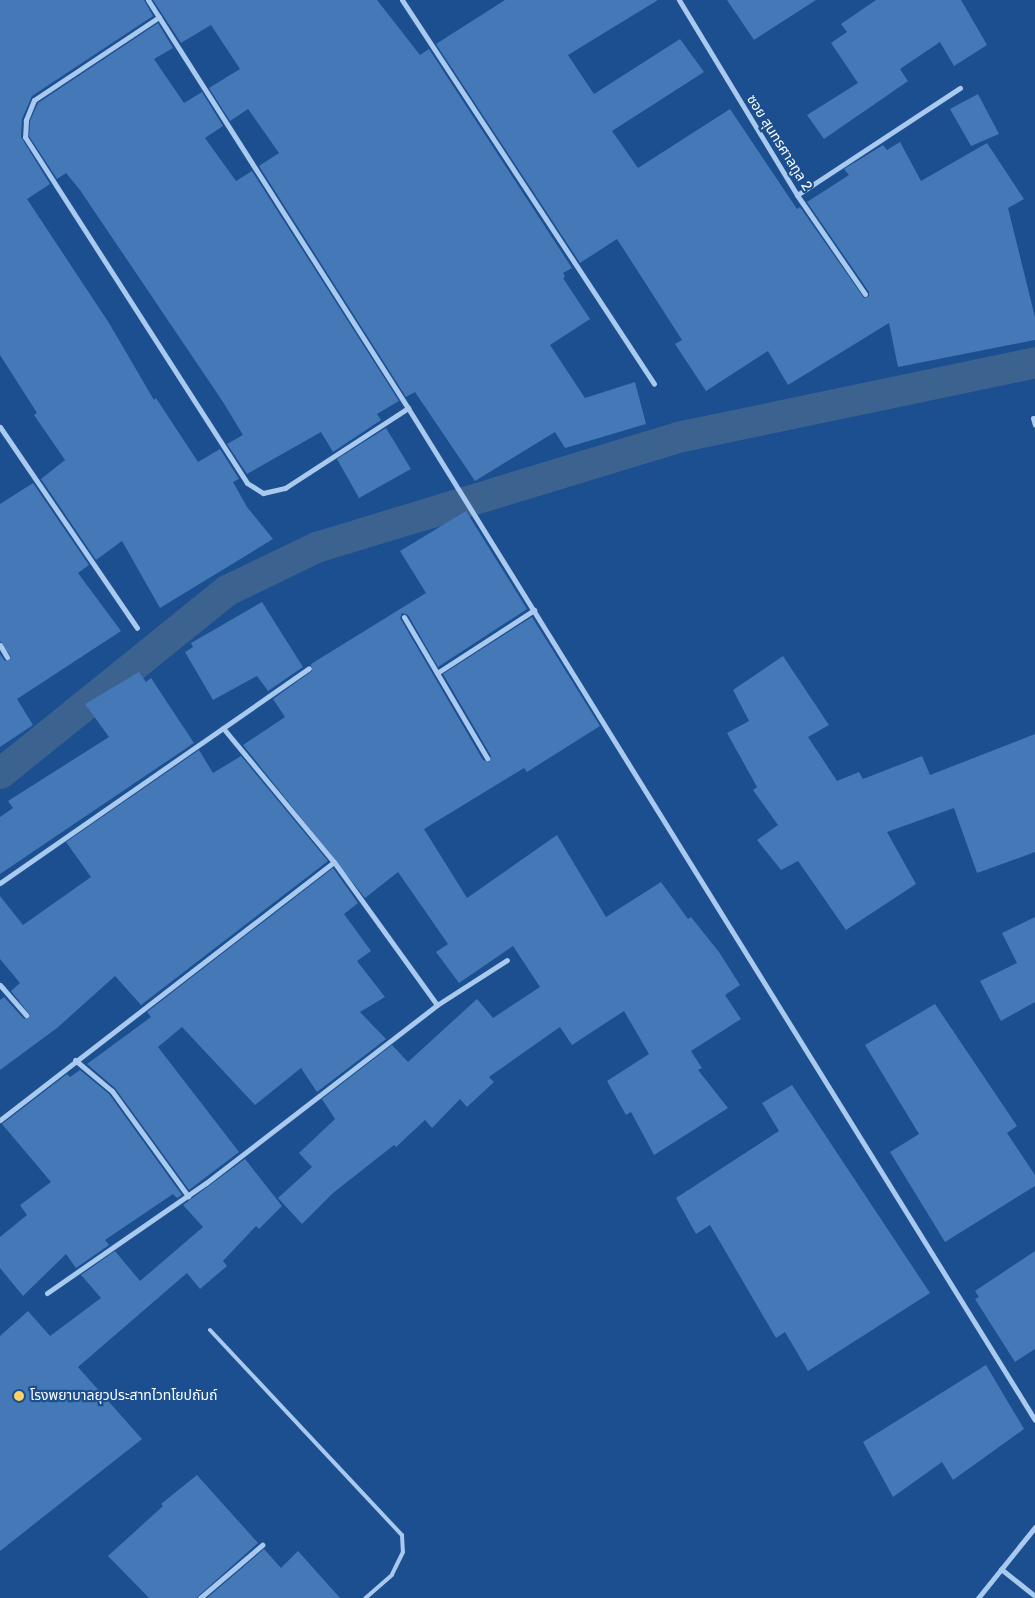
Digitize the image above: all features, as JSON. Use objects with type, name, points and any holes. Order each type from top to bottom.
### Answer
[{"type":"street","points":[[148,0],[408,408],[1035,1420]]},
{"type":"street","points":[[402,0],[654,384]]},
{"type":"street","name":"ซอย สุนทรศาลทูล 2","points":[[678,0],[797,195],[865,294]]},
{"type":"street","points":[[159,17],[34,100],[26,120],[26,137],[46,170],[247,483],[263,493],[285,488],[408,408]]},
{"type":"street","points":[[797,195],[960,88]]},
{"type":"street","points":[[1033,418],[1035,425]]},
{"type":"street","points":[[0,426],[137,628]]},
{"type":"street","points":[[437,673],[534,610]]},
{"type":"street","points":[[404,617],[487,758]]},
{"type":"street","points":[[0,645],[7,657]]},
{"type":"street","points":[[0,883],[309,668]]},
{"type":"street","points":[[223,728],[334,862],[437,1005]]},
{"type":"street","points":[[0,1120],[75,1060],[334,862]]},
{"type":"street","points":[[47,1293],[188,1196],[437,1005],[507,960]]},
{"type":"street","points":[[0,985],[26,1015]]},
{"type":"street","points":[[75,1060],[112,1091],[188,1196]]},
{"type":"street","points":[[978,1598],[1035,1527]]},
{"type":"street","points":[[200,1598],[262,1545]]},
{"type":"street","points":[[1001,1569],[1035,1596]]},
{"type":"lane","points":[[210,1330],[402,1535],[403,1552],[392,1575],[366,1598]]},
{"type":"building","points":[[0,0],[144,0],[153,16],[32,96],[22,119],[21,137],[50,184],[27,199],[109,323],[154,400],[156,398],[198,462],[220,449],[239,479],[233,482],[247,507],[273,539],[160,608],[122,541],[96,560],[41,479],[65,460],[34,415],[37,413],[0,355]]},
{"type":"building","points":[[153,0],[377,0],[420,55],[429,49],[572,268],[563,273],[565,277],[563,278],[590,319],[550,345],[585,398],[635,382],[646,424],[565,448],[555,432],[475,481],[415,392],[406,397],[259,166],[279,153],[248,109],[230,121],[209,88],[240,69],[211,25],[181,43]]},
{"type":"building","points":[[505,0],[658,0],[568,55],[594,94],[680,39],[704,72],[612,131],[638,168],[730,109],[797,209],[800,207],[864,298],[869,296],[869,292],[807,202],[849,175],[844,169],[883,145],[887,150],[900,142],[921,181],[987,143],[1024,199],[1008,208],[1035,317],[1035,340],[898,367],[889,323],[788,385],[768,351],[706,391],[675,344],[682,340],[617,239],[580,263],[436,44]]},
{"type":"building","points":[[727,0],[816,0],[754,40]]},
{"type":"building","points":[[876,0],[961,0],[987,45],[954,66],[940,42],[900,69],[908,81],[824,139],[807,115],[858,83],[831,43],[847,32],[841,24]]},
{"type":"building","points":[[158,23],[173,48],[154,59],[184,103],[202,92],[223,126],[205,138],[236,181],[252,171],[399,401],[377,414],[381,420],[333,452],[321,432],[247,474],[227,444],[243,435],[223,402],[80,190],[66,173],[57,179],[29,136],[30,121],[38,103]]},
{"type":"building","points":[[978,94],[999,134],[971,146],[950,109]]},
{"type":"building","points":[[386,428],[411,469],[359,498],[337,459]]},
{"type":"building","points":[[33,483],[89,565],[78,573],[121,631],[17,699],[33,725],[0,747],[0,654],[5,661],[11,657],[0,641],[0,504]]},
{"type":"building","points":[[466,511],[527,609],[438,667],[408,615],[402,613],[400,618],[483,760],[489,762],[491,756],[443,674],[532,617],[600,726],[527,772],[524,768],[424,829],[467,898],[557,835],[606,917],[661,882],[688,919],[691,917],[719,952],[740,985],[725,995],[741,1019],[691,1051],[702,1068],[698,1070],[728,1108],[654,1155],[631,1112],[626,1115],[607,1081],[649,1054],[624,1011],[572,1045],[560,1027],[489,1077],[494,1082],[467,1107],[460,1099],[432,1128],[425,1120],[396,1147],[394,1145],[333,1193],[302,1224],[278,1198],[312,1167],[299,1153],[335,1119],[322,1099],[392,1045],[408,1062],[477,999],[493,1018],[540,987],[513,946],[459,983],[436,952],[448,944],[398,872],[365,898],[243,745],[285,717],[273,699],[312,671],[311,664],[426,593],[400,551]]},
{"type":"building","points":[[262,602],[303,667],[268,691],[257,676],[213,700],[185,652],[193,647],[191,643]]},
{"type":"building","points":[[783,656],[829,725],[808,737],[837,781],[859,772],[863,779],[922,756],[930,775],[1035,734],[1035,852],[977,873],[954,808],[887,832],[916,884],[846,930],[798,861],[781,870],[757,840],[778,825],[753,790],[757,787],[727,733],[749,721],[733,690]]},
{"type":"building","points":[[139,672],[146,682],[151,678],[194,743],[0,874],[0,817],[13,808],[8,801],[109,737],[85,704]]},
{"type":"building","points":[[199,750],[213,773],[241,756],[328,861],[141,1005],[115,976],[57,1028],[0,1070],[0,1000],[4,997],[24,1019],[30,1015],[11,991],[20,983],[0,959],[0,896],[23,925],[91,877],[66,842]]},
{"type":"building","points":[[333,868],[358,903],[344,914],[371,951],[357,961],[385,997],[360,1012],[386,1039],[317,1092],[301,1068],[255,1105],[182,1027],[158,1047],[239,1152],[189,1190],[115,1088],[87,1064],[151,1017],[147,1012]]},
{"type":"building","points":[[1035,917],[1035,1002],[1001,1021],[980,981],[1017,963],[1002,933]]},
{"type":"building","points":[[935,1004],[1017,1126],[1007,1133],[1035,1175],[1035,1186],[945,1242],[890,1152],[919,1134],[865,1045]]},
{"type":"building","points":[[80,1070],[109,1094],[182,1195],[177,1198],[173,1194],[105,1240],[109,1245],[76,1268],[66,1254],[23,1296],[0,1268],[0,1237],[27,1215],[20,1205],[51,1182],[2,1124],[67,1074],[70,1077]]},
{"type":"building","points":[[792,1085],[930,1293],[808,1371],[785,1332],[776,1338],[710,1225],[696,1234],[676,1198],[779,1131],[762,1103]]},
{"type":"building","points":[[245,1159],[282,1206],[259,1229],[256,1226],[223,1261],[227,1266],[200,1289],[187,1273],[78,1367],[142,1439],[0,1551],[0,1336],[28,1311],[50,1336],[101,1298],[81,1275],[115,1251],[140,1281],[203,1227],[183,1205]]},
{"type":"building","points":[[1035,1251],[1035,1349],[1015,1362],[975,1299],[979,1297],[975,1291]]},
{"type":"building","points":[[986,1365],[1024,1429],[953,1480],[942,1462],[893,1497],[863,1442]]},
{"type":"building","points":[[197,1475],[258,1543],[196,1598],[149,1598],[108,1556],[163,1506],[161,1504]]},
{"type":"building","points":[[264,1549],[281,1568],[298,1551],[340,1598],[207,1598]]},
{"type":"waterway","points":[[0,773],[227,590],[316,547],[682,436],[1035,362]]},
{"type":"place","name":"โรงพยาบาลยุวประสาทไวทโยปถัมถ์","points":[[19,1396]]}]
